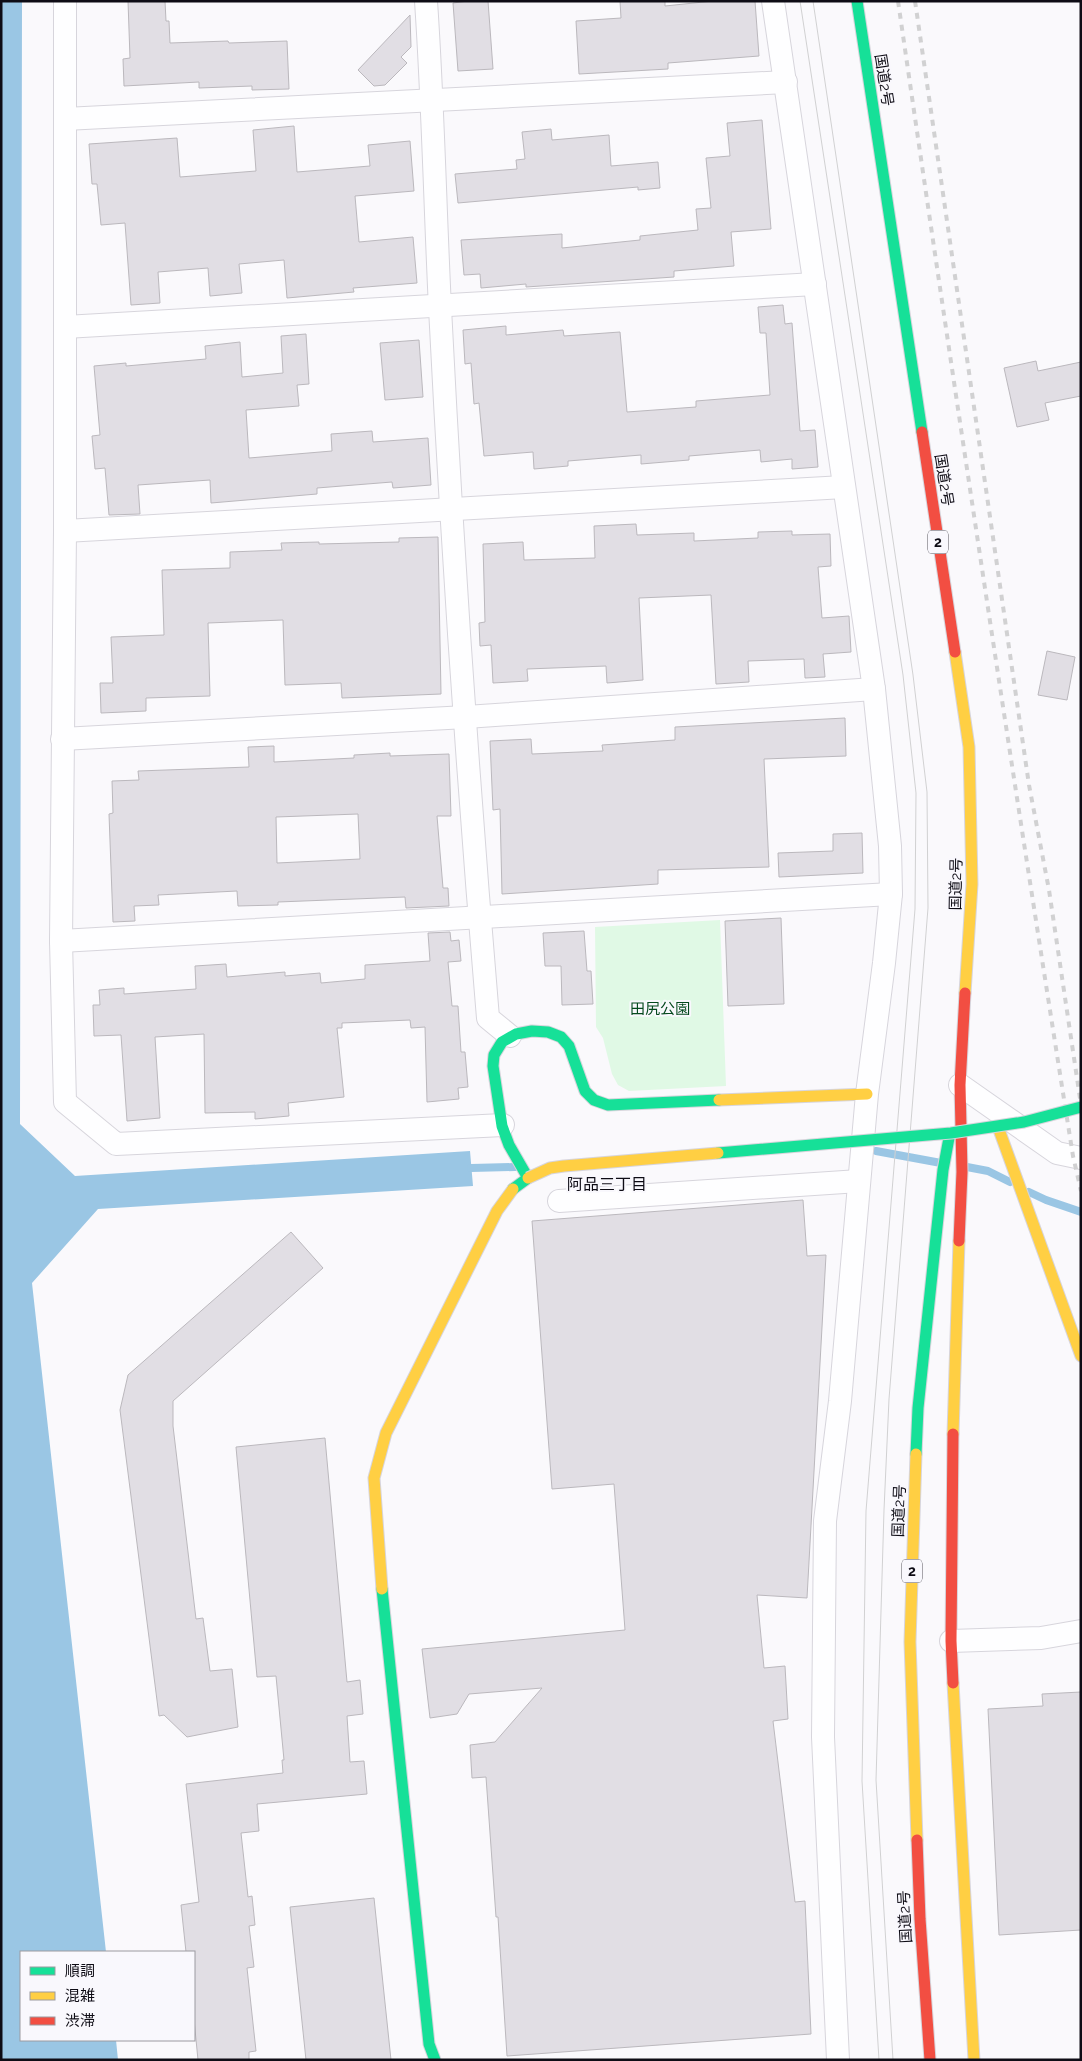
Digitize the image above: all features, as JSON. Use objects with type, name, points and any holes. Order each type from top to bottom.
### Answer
[{"type":"main road","name":"国道2号","points":[[857,1],[969,747],[972,884],[960,1086],[962,1172],[952,1410],[951,1641],[974,2060]]},
{"type":"main road","points":[[528,1178],[504,1134],[493,1068],[494,1056],[500,1044],[510,1036],[522,1032],[542,1031],[556,1034],[567,1042],[586,1095],[596,1103],[608,1105],[867,1094]]},
{"type":"main road","name":"国道2号","points":[[930,2060],[920,1919],[910,1632],[918,1408],[943,1170],[960,1086]]},
{"type":"main road","points":[[435,2060],[429,2044],[384,1610],[374,1478],[386,1433],[505,1199],[514,1188],[528,1178],[544,1170],[564,1166],[951,1133],[1024,1122],[1081,1107]]},
{"type":"main road","points":[[998,1127],[1081,1356]]},
{"type":"street","points":[[64,1],[65,530],[61,941],[65,1102],[116,1144],[503,1125]]},
{"type":"street","points":[[426,1],[433,101],[440,306],[451,508],[488,1018],[510,1036]]},
{"type":"street","points":[[773,1],[874,689],[890,846],[891,894],[867,1094],[840,1401],[825,1521],[824,1737],[838,2060]]},
{"type":"street","points":[[65,119],[786,82]]},
{"type":"street","points":[[65,327],[815,284]]},
{"type":"street","points":[[65,530],[844,488]]},
{"type":"street","points":[[62,739],[466,717],[874,689]]},
{"type":"street","points":[[61,941],[891,894]]},
{"type":"street","points":[[960,1086],[1057,1153],[1081,1158]]},
{"type":"street","points":[[559,1201],[859,1181]]},
{"type":"street","points":[[951,1641],[1041,1638],[1081,1631]]},
{"type":"green space","name":"田尻公園","points":[[720,920],[726,1086],[629,1091],[618,1085],[612,1074],[603,1038],[596,1027],[595,927]]},
{"type":"water","points":[[1,1],[22,1],[20,1124],[75,1176],[470,1151],[473,1186],[98,1209],[32,1283],[106,1951],[20,1951],[20,2041],[116,2041],[118,2060],[1,2060]]},
{"type":"building","points":[[128,1],[165,1],[166,21],[169,21],[170,43],[287,41],[289,89],[252,90],[252,86],[199,88],[199,82],[124,86],[123,59],[130,58]]},
{"type":"building","points":[[488,1],[493,69],[458,71],[453,3]]},
{"type":"building","points":[[620,1],[665,1],[665,6],[713,1],[755,1],[759,56],[668,63],[668,69],[579,74],[576,21],[621,18]]},
{"type":"building","points":[[410,15],[411,47],[401,57],[407,63],[385,85],[374,86],[358,70]]},
{"type":"building","points":[[762,120],[771,229],[731,232],[734,266],[674,271],[674,277],[526,287],[526,284],[481,288],[480,274],[464,275],[461,240],[562,234],[562,248],[640,240],[640,236],[698,230],[696,209],[711,208],[706,158],[730,156],[727,123]]},
{"type":"building","points":[[294,126],[297,172],[370,166],[368,145],[410,141],[414,191],[355,196],[359,242],[413,237],[417,283],[353,288],[354,292],[287,298],[284,260],[239,264],[242,293],[210,296],[208,268],[158,272],[160,303],[131,305],[125,223],[101,225],[97,184],[92,184],[89,144],[177,138],[180,177],[256,171],[253,130]]},
{"type":"building","points":[[551,129],[552,140],[609,135],[611,166],[658,162],[660,188],[638,190],[638,187],[458,203],[455,174],[517,169],[516,160],[525,159],[522,132]]},
{"type":"building","points":[[783,305],[785,324],[792,323],[800,431],[815,430],[818,467],[792,469],[792,459],[761,462],[760,450],[689,456],[689,460],[641,464],[641,455],[568,461],[568,466],[534,469],[533,452],[484,456],[479,403],[474,404],[471,363],[465,364],[463,330],[506,326],[506,335],[563,330],[564,336],[620,332],[627,412],[696,407],[696,401],[770,395],[766,333],[760,333],[758,307]]},
{"type":"building","points":[[306,334],[309,384],[297,385],[299,406],[246,410],[249,458],[332,451],[331,434],[372,431],[373,442],[428,438],[431,485],[393,488],[392,482],[317,488],[317,494],[211,503],[210,480],[138,485],[140,514],[109,515],[105,468],[95,469],[92,436],[100,435],[94,366],[126,363],[126,366],[206,359],[205,346],[240,342],[242,377],[283,373],[281,336]]},
{"type":"building","points":[[419,340],[423,397],[385,400],[380,343]]},
{"type":"building","points":[[1036,361],[1038,371],[1081,362],[1081,396],[1045,403],[1049,420],[1017,427],[1004,368]]},
{"type":"building","points":[[636,524],[637,535],[694,533],[694,541],[758,538],[758,532],[792,531],[792,535],[830,534],[831,566],[818,567],[822,618],[849,616],[851,652],[823,654],[825,677],[805,678],[804,659],[748,661],[749,682],[716,684],[711,595],[639,598],[643,680],[607,683],[606,666],[527,669],[528,681],[493,683],[491,645],[480,646],[479,623],[485,622],[483,544],[523,542],[524,560],[595,558],[594,526]]},
{"type":"building","points":[[438,537],[441,694],[342,698],[341,683],[285,685],[283,620],[208,623],[210,696],[146,698],[146,711],[101,713],[100,683],[113,683],[111,637],[164,635],[162,570],[230,568],[230,552],[282,550],[281,543],[399,542],[399,538]]},
{"type":"building","points":[[1047,651],[1075,657],[1067,700],[1038,695]]},
{"type":"building","points":[[845,718],[846,756],[764,759],[769,867],[658,870],[658,884],[502,894],[500,809],[493,810],[490,741],[531,739],[532,754],[603,751],[602,745],[675,740],[675,727]]},
{"type":"building","points":[[274,746],[274,762],[354,758],[354,755],[390,753],[390,756],[449,754],[451,816],[437,816],[443,888],[448,888],[449,906],[406,908],[405,897],[278,902],[278,905],[238,906],[237,891],[158,895],[159,905],[134,906],[135,921],[113,922],[109,814],[113,813],[112,781],[139,780],[138,771],[249,767],[248,747]],"holes":[[[358,814],[360,859],[277,863],[276,817]]]},
{"type":"building","points":[[862,833],[863,873],[779,877],[778,853],[833,851],[833,834]]},
{"type":"building","points":[[781,918],[784,1004],[728,1006],[725,921]]},
{"type":"building","points":[[584,931],[587,971],[591,971],[593,1004],[562,1005],[561,966],[545,966],[543,933]]},
{"type":"building","points":[[450,932],[451,941],[459,940],[461,961],[448,962],[452,1006],[458,1006],[461,1052],[465,1052],[468,1087],[458,1088],[459,1099],[427,1102],[425,1027],[411,1028],[410,1020],[342,1023],[342,1028],[337,1028],[344,1097],[288,1103],[289,1116],[255,1119],[255,1112],[205,1113],[204,1034],[155,1037],[160,1118],[127,1121],[121,1035],[94,1036],[93,1005],[100,1005],[99,990],[124,988],[124,994],[196,989],[195,966],[226,964],[227,977],[285,972],[285,976],[320,973],[321,983],[365,979],[365,965],[430,961],[428,933]]},
{"type":"building","points":[[803,1200],[807,1256],[826,1255],[807,1598],[757,1595],[764,1668],[785,1666],[788,1719],[773,1721],[795,1902],[805,1901],[811,2034],[507,2056],[486,1777],[472,1778],[470,1745],[495,1742],[542,1688],[469,1694],[457,1714],[430,1718],[422,1649],[625,1630],[614,1484],[552,1489],[532,1221]]},
{"type":"building","points":[[291,1232],[323,1268],[173,1401],[173,1426],[196,1619],[203,1618],[210,1671],[232,1669],[238,1727],[187,1737],[164,1715],[159,1716],[120,1410],[128,1375]]},
{"type":"building","points":[[325,1438],[347,1682],[360,1680],[363,1714],[347,1716],[350,1762],[364,1761],[367,1794],[257,1804],[259,1831],[241,1833],[248,1897],[252,1896],[255,1925],[249,1926],[254,1967],[247,1968],[256,2051],[249,2052],[249,2060],[198,2060],[195,2029],[195,1951],[186,1951],[181,1905],[199,1902],[186,1784],[283,1773],[282,1760],[284,1760],[276,1676],[257,1677],[236,1447]]},
{"type":"building","points":[[1081,1692],[1081,1930],[999,1935],[988,1709],[1043,1706],[1042,1694]]},
{"type":"building","points":[[374,1898],[391,2060],[306,2060],[290,1907]]},
{"type":"waterway","points":[[876,1151],[941,1163]]},
{"type":"waterway","points":[[471,1168],[515,1167]]},
{"type":"waterway","points":[[967,1167],[988,1171],[1010,1182]]},
{"type":"waterway","points":[[1029,1192],[1081,1212]]},
{"type":"tram line","points":[[800,1],[903,675],[916,793],[915,909],[866,1511],[862,1781],[879,2060]]},
{"type":"tram line","points":[[813,1],[913,675],[927,792],[928,908],[889,1399],[876,1780],[893,2060]]},
{"type":"railway","points":[[898,1],[1006,724],[1073,1156],[1081,1191]]},
{"type":"railway","points":[[915,1],[1029,785],[1049,890],[1081,1105]]},
{"type":"traffic: fast","points":[[857,1],[922,432]]},
{"type":"traffic: fast","points":[[513,1189],[528,1178],[509,1145],[502,1126],[493,1066],[494,1055],[502,1042],[516,1034],[532,1031],[548,1032],[561,1037],[569,1046],[585,1091],[594,1100],[608,1105],[719,1100]]},
{"type":"traffic: fast","points":[[718,1153],[951,1133],[1024,1122],[1081,1107]]},
{"type":"traffic: fast","points":[[916,1454],[918,1408],[943,1170],[949,1138]]},
{"type":"traffic: fast","points":[[382,1589],[429,2044],[435,2060]]},
{"type":"traffic: slow","points":[[955,652],[969,747],[972,884],[965,993]]},
{"type":"traffic: slow","points":[[719,1100],[867,1094]]},
{"type":"traffic: slow","points":[[998,1127],[1081,1356]]},
{"type":"traffic: slow","points":[[528,1178],[550,1168],[564,1166],[718,1153]]},
{"type":"traffic: slow","points":[[382,1589],[374,1478],[386,1433],[497,1211],[513,1189]]},
{"type":"traffic: slow","points":[[953,1434],[959,1241]]},
{"type":"traffic: slow","points":[[916,1454],[910,1642],[917,1840]]},
{"type":"traffic: slow","points":[[953,1683],[974,2060]]},
{"type":"traffic: jam","points":[[922,432],[955,652]]},
{"type":"traffic: jam","points":[[959,1241],[962,1172],[960,1085],[965,993]]},
{"type":"traffic: jam","points":[[953,1434],[951,1641],[953,1683]]},
{"type":"traffic: jam","points":[[917,1840],[920,1919],[930,2060]]},
{"type":"district","name":"阿品三丁目","points":[[607,1184]]}]
